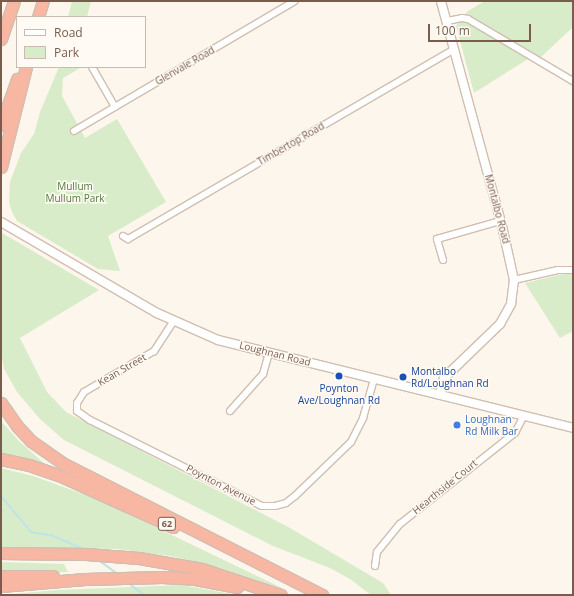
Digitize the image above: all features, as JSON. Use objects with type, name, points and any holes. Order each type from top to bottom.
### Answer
[{"type":"highway","points":[[1,39],[14,1]]},
{"type":"highway","points":[[38,16],[43,1]]},
{"type":"highway","points":[[1,125],[21,68]]},
{"type":"highway","points":[[1,167],[26,68]]},
{"type":"highway","points":[[1,403],[31,441],[62,463],[319,594]]},
{"type":"highway","name":"62","points":[[1,459],[51,473],[96,492],[319,594]]},
{"type":"highway","points":[[1,553],[139,558],[202,569],[281,595]]},
{"type":"highway","points":[[1,576],[51,576],[85,579]]},
{"type":"highway","points":[[1,586],[85,579],[162,577],[195,579],[228,585],[266,595]]},
{"type":"main road","name":"Montalbo Road","points":[[440,395],[444,378],[500,324],[511,304],[514,280],[500,221],[441,1]]},
{"type":"main road","name":"Loughnan Road","points":[[1,222],[173,322],[218,340],[573,428]]},
{"type":"street","name":"Glenvale Road","points":[[74,130],[295,1]]},
{"type":"street","points":[[447,21],[462,18],[468,20],[573,81]]},
{"type":"street","name":"Timbertop Road","points":[[126,240],[454,49]]},
{"type":"street","points":[[93,68],[115,107]]},
{"type":"street","points":[[443,260],[437,239],[500,221]]},
{"type":"street","points":[[514,280],[558,270],[573,270]]},
{"type":"street","name":"Kean Street","points":[[82,416],[77,411],[76,407],[84,392],[154,351],[173,322]]},
{"type":"street","points":[[230,412],[263,374],[269,353]]},
{"type":"street","name":"Poynton Avenue","points":[[82,416],[262,506],[275,506],[286,502],[295,496],[351,442],[363,418],[374,379]]},
{"type":"street","name":"Hearthside Court","points":[[375,566],[377,552],[400,524],[515,433],[524,415]]},
{"type":"green space","points":[[72,1],[91,1],[87,16],[68,16]]},
{"type":"green space","points":[[485,1],[573,1],[573,27],[540,58],[528,59],[474,93],[456,26],[468,11]]},
{"type":"green space","name":"Mullum Mullum Park","points":[[59,68],[80,68],[63,78],[62,96],[85,138],[117,119],[166,202],[108,236],[120,271],[98,269],[17,221],[12,212],[9,202],[10,182],[21,153],[34,134],[40,112]]},
{"type":"green space","points":[[2,233],[99,290],[20,338],[47,392],[66,412],[290,528],[383,583],[391,595],[371,595],[350,579],[330,568],[273,546],[64,440],[40,419],[17,392],[4,369],[1,352]]},
{"type":"green space","points":[[563,274],[573,274],[573,331],[560,338],[525,283]]},
{"type":"green space","points":[[1,421],[19,441],[45,464],[1,455]]},
{"type":"green space","points":[[1,468],[33,476],[97,499],[284,589],[220,568],[171,556],[117,549],[1,547]]},
{"type":"green space","points":[[1,562],[64,564],[68,572],[1,573]]},
{"type":"green space","points":[[181,585],[238,595],[1,595],[58,590]]},
{"type":"waterway","points":[[1,496],[31,532],[53,536],[84,549]]},
{"type":"waterway","points":[[97,559],[116,573]]},
{"type":"waterway","points":[[127,582],[144,595]]},
{"type":"place","name":"Poynton Ave/Loughnan Rd","points":[[339,376]]},
{"type":"place","name":"Montalbo Rd/Loughnan Rd","points":[[403,377]]},
{"type":"place","name":"Loughnan Rd Milk Bar","points":[[457,425]]}]
